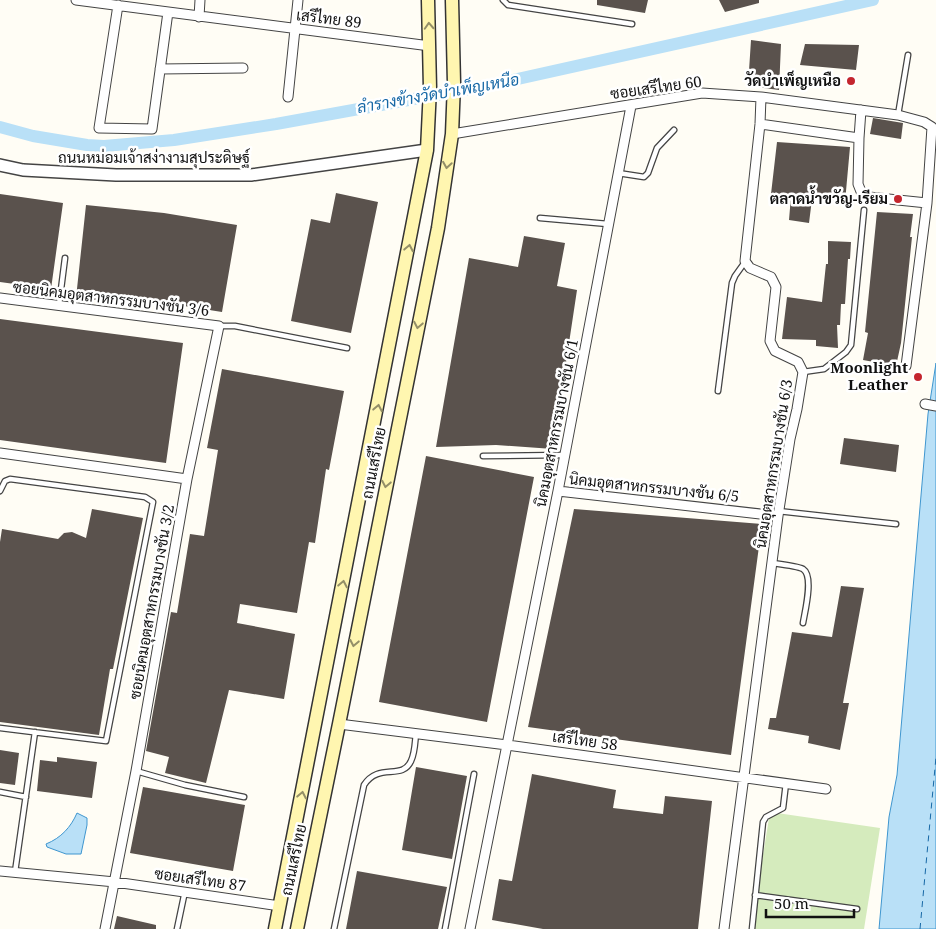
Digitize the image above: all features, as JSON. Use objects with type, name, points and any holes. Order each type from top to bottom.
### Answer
[{"type":"main road","name":"ถนนเสรีไทย","points":[[275,929],[427,150],[430,102],[428,0]]},
{"type":"main road","name":"ถนนเสรีไทย","points":[[297,929],[340,724],[438,228],[452,134],[454,83],[452,0]]},
{"type":"main road","points":[[280,906],[301,908]]},
{"type":"street","name":"เสรีไทย 89","points":[[76,0],[430,46]]},
{"type":"street","points":[[199,17],[200,0]]},
{"type":"street","points":[[288,97],[298,0]]},
{"type":"street","points":[[118,5],[99,128],[152,129],[168,12]]},
{"type":"street","points":[[160,69],[242,68]]},
{"type":"street","name":"ซอยเสรีไทย 60","points":[[452,134],[702,93],[761,97],[898,115],[924,122],[932,127],[928,202]]},
{"type":"street","points":[[746,261],[761,97]]},
{"type":"street","name":"นิคมอุตสาหกรรมบางชัน 6/1","points":[[471,929],[565,455],[630,106]]},
{"type":"street","points":[[861,110],[858,184],[862,194],[869,197],[928,202],[906,366]]},
{"type":"street","points":[[760,124],[859,138]]},
{"type":"street","name":"ถนนหม่อมเจ้าสง่างามสุประดิษฐ์","points":[[0,165],[23,170],[116,175],[251,175],[427,150]]},
{"type":"street","points":[[926,216],[936,219]]},
{"type":"street","name":"นิคมอุตสาหกรรมบางชัน 6/3","points":[[724,929],[778,513],[803,372],[798,362],[775,351],[770,341],[776,287],[771,277],[750,268],[746,261]]},
{"type":"street","name":"ซอยนิคมอุตสาหกรรมบางชัน 3/6","points":[[0,298],[58,307],[219,326]]},
{"type":"street","name":"ซอยนิคมอุตสาหกรรมบางชัน 3/2","points":[[105,929],[136,771],[187,479],[219,326]]},
{"type":"street","points":[[0,453],[187,479]]},
{"type":"street","name":"นิคมอุตสาหกรรมบางชัน 6/5","points":[[558,491],[778,513]]},
{"type":"street","name":"เสรีไทย 58","points":[[340,724],[826,789]]},
{"type":"street","name":"ซอยเสรีไทย 87","points":[[0,871],[115,882],[280,906]]},
{"type":"lane","points":[[503,0],[508,5],[632,24]]},
{"type":"lane","points":[[898,115],[908,55]]},
{"type":"lane","points":[[618,173],[644,177],[648,173],[657,148],[674,130]]},
{"type":"lane","points":[[803,372],[824,369],[846,352],[851,345],[864,210]]},
{"type":"lane","points":[[540,218],[608,224]]},
{"type":"lane","points":[[58,307],[65,258]]},
{"type":"lane","points":[[718,391],[732,283],[746,261]]},
{"type":"lane","points":[[219,326],[235,326],[347,348]]},
{"type":"lane","points":[[483,456],[565,455]]},
{"type":"lane","points":[[0,491],[5,481],[10,479],[145,497],[153,502],[106,741],[0,728]]},
{"type":"lane","points":[[778,513],[896,524]]},
{"type":"lane","points":[[772,563],[803,569],[808,576],[809,584],[803,623]]},
{"type":"lane","points":[[15,873],[35,732]]},
{"type":"lane","points":[[334,929],[364,785],[369,777],[378,772],[397,772],[404,769],[411,762],[416,733]]},
{"type":"lane","points":[[136,771],[185,785],[244,797]]},
{"type":"lane","points":[[445,929],[474,774]]},
{"type":"lane","points":[[752,929],[763,822],[766,817],[783,808],[786,783]]},
{"type":"lane","points":[[0,792],[26,797]]},
{"type":"lane","points":[[177,929],[185,892]]},
{"type":"lane","points":[[755,895],[857,909]]},
{"type":"green space","points":[[770,812],[880,828],[864,929],[751,929]]},
{"type":"water","points":[[936,363],[936,929],[879,929],[889,817],[897,775],[928,414]]},
{"type":"water","points":[[77,813],[87,818],[81,854],[66,854],[47,847],[46,844],[56,839],[65,831]]},
{"type":"building","points":[[597,0],[648,0],[645,13],[597,5]]},
{"type":"building","points":[[719,0],[759,0],[759,3],[725,12]]},
{"type":"building","points":[[751,40],[781,44],[779,90],[748,86]]},
{"type":"building","points":[[805,44],[859,45],[856,70],[800,65]]},
{"type":"building","points":[[873,118],[903,123],[901,139],[870,134]]},
{"type":"building","points":[[777,142],[850,147],[845,202],[812,199],[809,223],[789,220],[791,196],[771,194]]},
{"type":"building","points":[[336,193],[378,202],[351,333],[291,321],[311,219],[330,223]]},
{"type":"building","points":[[0,194],[63,203],[51,289],[0,282]]},
{"type":"building","points":[[86,205],[164,213],[237,225],[222,312],[146,300],[145,305],[76,298]]},
{"type":"building","points":[[877,212],[913,214],[901,343],[896,366],[863,360],[868,333],[865,332]]},
{"type":"building","points":[[524,236],[565,243],[557,286],[577,290],[553,449],[496,445],[436,447],[469,258],[518,267]]},
{"type":"building","points":[[828,241],[851,242],[845,304],[841,304],[840,325],[837,325],[838,348],[816,346],[816,340],[782,339],[787,297],[822,302],[826,264],[828,264]]},
{"type":"building","points":[[0,319],[183,343],[166,463],[0,440]]},
{"type":"building","points":[[222,369],[344,391],[329,470],[326,469],[315,543],[309,542],[297,613],[240,604],[237,623],[295,634],[284,699],[229,690],[206,783],[165,773],[169,757],[146,751],[171,612],[177,613],[190,534],[204,536],[218,450],[207,448]]},
{"type":"building","points":[[844,438],[899,445],[896,472],[840,464]]},
{"type":"building","points":[[426,456],[534,477],[487,722],[379,702]]},
{"type":"building","points":[[92,509],[143,518],[113,669],[110,669],[99,735],[0,722],[0,542],[2,529],[58,539],[64,533],[72,532],[86,538]]},
{"type":"building","points":[[574,509],[762,524],[731,755],[528,727]]},
{"type":"building","points":[[841,586],[864,588],[843,703],[849,703],[840,750],[808,743],[809,736],[768,729],[770,718],[776,718],[792,632],[832,637]]},
{"type":"building","points":[[0,750],[19,753],[15,785],[0,783]]},
{"type":"building","points":[[57,757],[97,762],[92,798],[37,791],[40,760],[57,762]]},
{"type":"building","points":[[416,767],[467,776],[452,859],[402,850]]},
{"type":"building","points":[[532,774],[616,790],[613,808],[663,814],[665,796],[712,801],[698,929],[543,929],[492,920],[499,879],[512,881]]},
{"type":"building","points":[[143,787],[245,805],[233,871],[130,853]]},
{"type":"building","points":[[357,871],[447,887],[438,929],[346,929]]},
{"type":"building","points":[[117,916],[156,925],[156,929],[114,929]]},
{"type":"waterway","name":"ลำรางข้างวัดบำเพ็ญเหนือ","points":[[0,127],[33,136],[87,145],[104,146],[174,140],[276,124],[491,85],[873,0]]},
{"type":"ferry route","points":[[920,929],[936,757]]},
{"type":"place","name":"วัดบำเพ็ญเหนือ","points":[[851,81]]},
{"type":"place","name":"ตลาดน้ำขวัญ-เรียม","points":[[898,199]]},
{"type":"place","name":"Moonlight Leather","points":[[918,377]]}]
